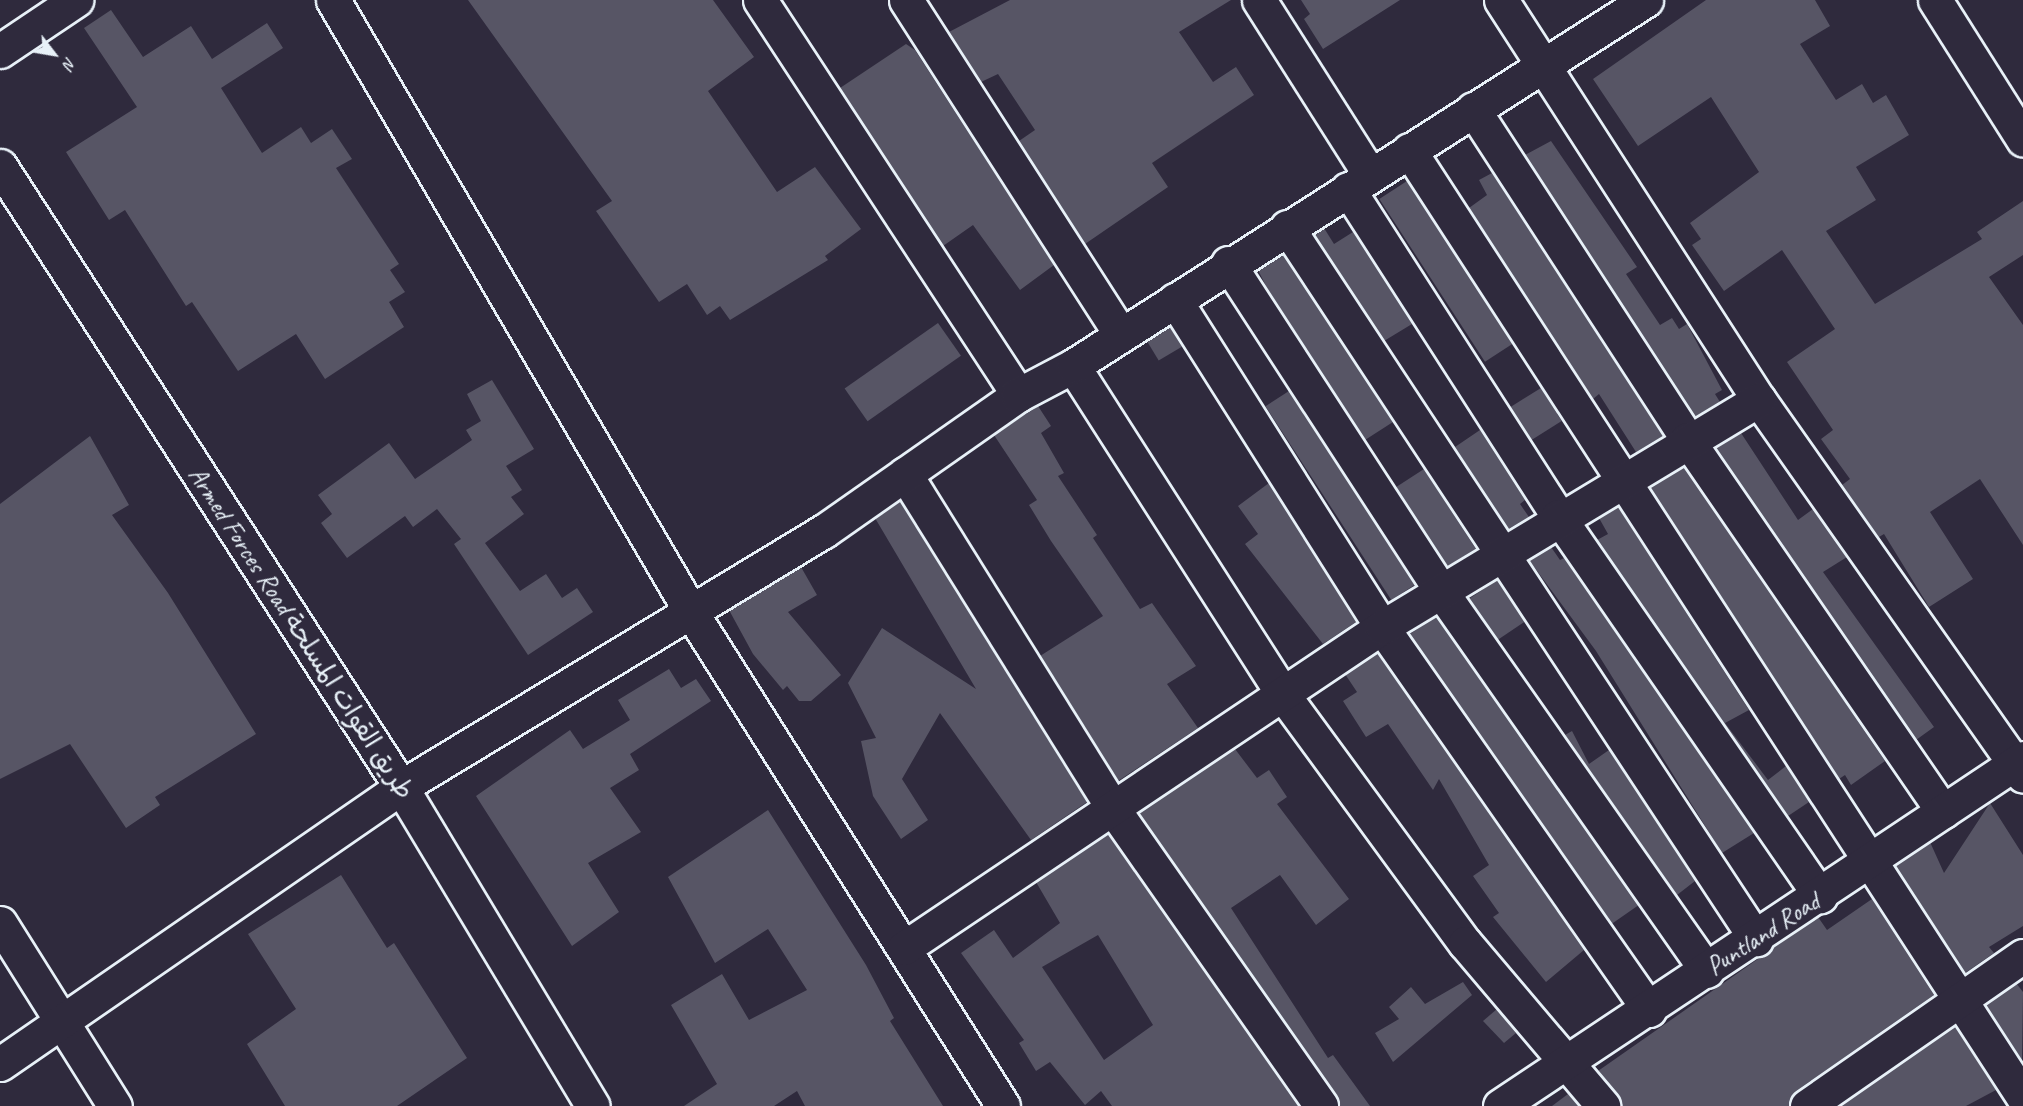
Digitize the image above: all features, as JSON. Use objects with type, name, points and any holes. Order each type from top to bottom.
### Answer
[{"type":"street","points":[[0,51],[76,0]]},
{"type":"street","points":[[333,0],[691,612],[1003,1106]]},
{"type":"street","points":[[760,0],[1018,395]]},
{"type":"street","points":[[906,0],[1120,335]]},
{"type":"street","points":[[1259,0],[1359,182],[1558,516],[1820,896]]},
{"type":"street","points":[[1501,0],[1545,64],[1758,400],[2021,765]]},
{"type":"street","points":[[0,1064],[63,1023],[401,787],[691,612],[905,474],[1018,395],[1073,366],[1176,300],[1228,263],[1646,0]]},
{"type":"street","points":[[1935,0],[2023,139]]},
{"type":"street","points":[[1473,109],[1687,439],[1943,812]]},
{"type":"street","points":[[1409,150],[2023,1097]]},
{"type":"street","name":"Armed Forces Road طريق القوات المسلحة","points":[[0,166],[401,787],[594,1106]]},
{"type":"street","points":[[1287,227],[1501,556],[1756,939]]},
{"type":"street","points":[[1228,263],[1443,594],[1707,971]]},
{"type":"street","points":[[1176,300],[1382,627],[1649,1010]]},
{"type":"street","points":[[1073,366],[1284,696],[1465,944],[1603,1106]]},
{"type":"street","points":[[904,948],[1284,696],[1382,627],[1443,594],[1558,516],[1687,439],[1758,400]]},
{"type":"street","points":[[905,474],[1114,810],[1321,1106]]},
{"type":"street","name":"Puntland Road","points":[[1500,1106],[1756,939],[1943,812],[2021,765]]},
{"type":"street","points":[[0,923],[115,1106]]},
{"type":"street","points":[[1807,1106],[1959,999],[2020,963]]},
{"type":"building","points":[[468,0],[713,0],[754,57],[708,91],[777,192],[815,167],[861,229],[825,256],[828,260],[730,320],[720,306],[707,315],[687,284],[659,302],[596,211],[612,201]]},
{"type":"building","points":[[1010,0],[1231,0],[1179,32],[1213,82],[1236,67],[1254,95],[1152,163],[1168,187],[1085,244],[1019,141],[1035,130],[998,74],[981,82],[949,32]]},
{"type":"building","points":[[1301,0],[1400,0],[1323,49],[1304,19],[1310,14]]},
{"type":"building","points":[[1706,0],[1815,0],[1830,26],[1800,44],[1836,100],[1862,84],[1873,103],[1886,95],[1909,135],[1856,167],[1876,200],[1826,231],[1875,304],[1982,239],[1977,232],[2023,201],[2023,255],[1989,277],[2023,325],[2023,545],[1980,479],[1930,512],[1973,579],[1929,607],[1884,534],[1879,537],[1842,485],[1850,479],[1821,439],[1833,430],[1787,362],[1835,329],[1782,250],[1724,291],[1692,245],[1701,239],[1690,223],[1759,172],[1711,97],[1638,146],[1593,79]]},
{"type":"building","points":[[111,10],[143,57],[191,26],[212,59],[267,23],[283,48],[221,88],[262,153],[301,127],[311,143],[332,129],[352,159],[336,168],[399,264],[390,270],[405,292],[389,302],[404,327],[325,379],[296,334],[238,371],[192,302],[186,306],[125,210],[109,220],[66,152],[137,107],[84,28]]},
{"type":"building","points":[[906,44],[915,50],[1054,265],[1020,290],[973,225],[943,246],[840,88]]},
{"type":"building","points":[[1551,141],[1637,267],[1626,274],[1660,325],[1672,318],[1679,329],[1687,324],[1722,390],[1715,394],[1720,402],[1695,417],[1525,155]]},
{"type":"building","points":[[1492,173],[1663,436],[1636,452],[1599,394],[1593,399],[1469,208],[1487,195],[1479,180]]},
{"type":"building","points":[[1407,181],[1513,344],[1485,362],[1379,199]]},
{"type":"building","points":[[1324,228],[1334,244],[1353,232],[1412,324],[1384,341],[1314,234]]},
{"type":"building","points":[[1283,254],[1393,422],[1365,440],[1258,270]]},
{"type":"building","points":[[938,323],[961,356],[868,421],[845,388]]},
{"type":"building","points":[[1170,327],[1182,347],[1159,361],[1147,341]]},
{"type":"building","points":[[492,380],[534,449],[506,466],[522,490],[511,497],[524,514],[485,543],[520,591],[546,574],[562,598],[577,588],[593,612],[528,655],[454,544],[461,539],[437,509],[413,527],[405,516],[347,558],[321,523],[332,514],[318,495],[389,443],[415,479],[472,440],[466,430],[481,421],[467,394]]},
{"type":"building","points":[[1541,388],[1562,421],[1531,440],[1510,407]]},
{"type":"building","points":[[1289,391],[1415,585],[1391,600],[1266,406]]},
{"type":"building","points":[[1038,406],[1051,426],[1041,433],[1064,473],[1058,476],[1097,535],[1093,538],[1140,609],[1152,603],[1196,666],[1167,684],[1198,728],[1118,781],[1040,656],[1103,616],[1029,505],[1037,500],[994,435]]},
{"type":"building","points":[[1480,430],[1525,500],[1520,504],[1529,517],[1508,529],[1455,447]]},
{"type":"building","points":[[1741,433],[1798,520],[1813,509],[1847,557],[1823,572],[1934,727],[1916,740],[1716,448]]},
{"type":"building","points":[[90,436],[129,505],[112,515],[168,593],[256,734],[155,797],[160,805],[126,828],[70,744],[0,779],[0,504]]},
{"type":"building","points":[[1684,467],[1885,761],[1851,785],[1845,775],[1839,779],[1650,487]]},
{"type":"building","points":[[1424,469],[1476,549],[1447,567],[1395,488]]},
{"type":"building","points":[[1269,483],[1356,622],[1323,644],[1245,544],[1258,534],[1238,506]]},
{"type":"building","points":[[900,501],[1087,802],[1031,840],[940,713],[902,779],[928,820],[901,839],[873,796],[861,741],[876,738],[848,683],[882,628],[976,689],[875,518]]},
{"type":"building","points":[[1618,507],[1749,710],[1725,723],[1768,780],[1786,766],[1809,802],[1788,816],[1597,540],[1608,534],[1599,518]]},
{"type":"building","points":[[1551,547],[1560,560],[1564,558],[1754,833],[1722,853],[1596,651],[1529,560]]},
{"type":"building","points":[[801,567],[817,595],[788,612],[841,675],[811,701],[799,701],[787,686],[783,690],[753,654],[729,610]]},
{"type":"building","points":[[1497,580],[1525,621],[1497,640],[1469,599]]},
{"type":"building","points":[[1436,616],[1638,905],[1612,924],[1410,634]]},
{"type":"building","points":[[1377,653],[1584,950],[1546,982],[1493,917],[1499,913],[1473,876],[1489,865],[1439,779],[1433,790],[1388,724],[1366,737],[1343,701],[1357,692],[1345,674]]},
{"type":"building","points":[[669,669],[681,688],[696,679],[711,701],[630,754],[639,770],[610,788],[641,832],[588,863],[619,912],[572,946],[476,796],[570,730],[583,749],[630,720],[618,700]]},
{"type":"building","points":[[1572,731],[1589,764],[1609,750],[1695,881],[1677,895],[1565,735]]},
{"type":"building","points":[[1235,749],[1257,778],[1269,770],[1287,797],[1277,804],[1349,899],[1316,925],[1280,875],[1231,908],[1328,1058],[1333,1055],[1370,1106],[1339,1106],[1139,813]]},
{"type":"building","points":[[1990,803],[2023,855],[2023,926],[1989,947],[1994,953],[1965,973],[1895,866],[1930,842],[1944,873]]},
{"type":"building","points":[[768,810],[866,965],[894,1018],[890,1021],[943,1106],[805,1106],[797,1091],[774,1106],[684,1106],[717,1084],[671,1005],[722,974],[749,1020],[807,990],[768,929],[715,963],[668,877]]},
{"type":"building","points":[[1108,834],[1298,1106],[1112,1106],[1101,1091],[1085,1105],[1050,1062],[1036,1071],[1019,1043],[1024,1040],[961,953],[994,930],[1013,958],[1060,923],[1036,882]],"holes":[[[1098,935],[1153,1025],[1104,1060],[1042,967]]]},
{"type":"building","points":[[341,875],[387,948],[394,943],[467,1058],[397,1106],[285,1106],[247,1044],[296,1009],[248,934]]},
{"type":"building","points":[[1872,899],[1934,995],[1796,1091],[1789,1106],[1621,1106],[1598,1071],[1818,917],[1827,930]]},
{"type":"building","points":[[1463,982],[1472,995],[1393,1062],[1375,1033],[1399,1019],[1389,1007],[1411,987],[1425,1004]]},
{"type":"building","points":[[2016,983],[2023,992],[2022,1060],[1986,1005]]},
{"type":"building","points":[[1497,1009],[1516,1033],[1504,1043],[1483,1021]]},
{"type":"building","points":[[1955,1026],[1996,1090],[1966,1106],[1840,1106]]},
{"type":"building","points":[[1568,1094],[1578,1106],[1552,1106]]}]
